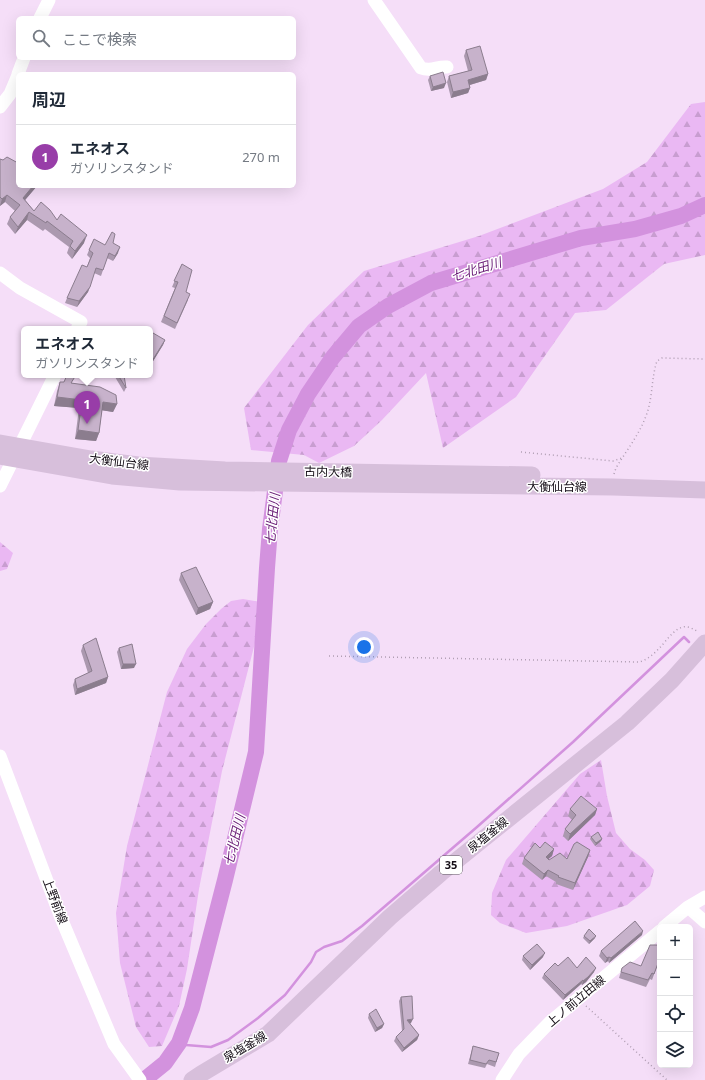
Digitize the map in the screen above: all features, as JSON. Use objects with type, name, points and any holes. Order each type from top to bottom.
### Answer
[{"type":"main road","name":"大衡仙台線","points":[[0,443],[11,454],[112,476],[180,482],[232,477]]},
{"type":"main road","name":"大衡仙台線","points":[[413,480],[614,476],[705,478]]},
{"type":"main road","name":"古内大橋","points":[[232,477],[413,480]]},
{"type":"main road","name":"大衡仙台線","points":[[413,480],[705,490]]},
{"type":"main road","name":"泉塩釜線","points":[[192,1080],[268,1034],[390,917],[441,872],[627,724],[672,680],[703,638]]},
{"type":"street","points":[[41,16],[49,0]]},
{"type":"street","points":[[374,0],[421,68],[428,70],[442,66],[447,67]]},
{"type":"street","points":[[19,72],[23,60]]},
{"type":"street","points":[[0,107],[10,94],[16,79]]},
{"type":"street","points":[[0,273],[20,288],[80,322],[78,326]]},
{"type":"street","points":[[0,486],[11,454],[53,378]]},
{"type":"street","name":"上野前線","points":[[0,756],[61,918],[114,1044],[140,1080]]},
{"type":"street","points":[[668,924],[688,907],[705,897]]},
{"type":"street","points":[[688,907],[705,922]]},
{"type":"street","name":"上ノ前立田線","points":[[502,1080],[519,1054],[550,1022],[657,934]]},
{"type":"path","points":[[614,476],[616,468],[624,457],[646,417],[657,361],[662,358],[705,359]]},
{"type":"path","points":[[521,452],[612,461],[624,457]]},
{"type":"path","points":[[329,656],[639,662],[647,660],[651,657],[677,630],[684,627],[691,628],[703,638]]},
{"type":"path","points":[[579,999],[668,1080]]},
{"type":"green space","points":[[705,102],[705,255],[664,264],[606,310],[575,313],[516,397],[443,448],[426,373],[382,420],[354,446],[319,463],[304,455],[251,450],[244,408],[308,325],[364,271],[479,236],[603,189],[647,162],[691,104]]},
{"type":"green space","points":[[0,542],[13,553],[7,569],[0,571]]},
{"type":"green space","points":[[243,599],[261,602],[264,605],[222,771],[199,889],[187,969],[179,1006],[162,1046],[149,1047],[136,1027],[120,963],[116,913],[127,846],[167,692],[187,649],[206,624],[221,609],[231,601]]},
{"type":"green space","points":[[601,760],[607,796],[616,833],[630,849],[645,860],[654,870],[650,886],[627,905],[567,926],[526,933],[500,923],[491,915],[492,893],[506,860],[580,774]]},
{"type":"building","points":[[480,46],[488,74],[468,80],[470,88],[453,92],[449,76],[472,70],[466,50]]},
{"type":"building","points":[[443,72],[446,83],[433,87],[430,76]]},
{"type":"building","points":[[7,157],[16,162],[16,188],[31,188],[23,198],[34,211],[41,202],[50,210],[57,220],[61,214],[87,235],[75,251],[70,246],[73,241],[47,221],[46,223],[29,212],[18,227],[10,217],[20,205],[7,195],[2,199],[0,197],[0,159],[3,160]]},
{"type":"building","points":[[112,232],[115,234],[113,243],[120,247],[115,256],[109,253],[103,270],[96,268],[90,287],[79,301],[67,298],[82,265],[87,267],[93,253],[89,250],[94,239],[105,245]]},
{"type":"building","points":[[182,264],[192,270],[186,292],[190,294],[177,323],[164,316],[178,282],[174,281]]},
{"type":"building","points":[[153,333],[165,340],[153,359]]},
{"type":"building","points":[[66,378],[74,378],[71,383],[100,387],[116,395],[117,404],[103,402],[99,433],[78,430],[82,400],[57,397],[60,382],[64,382]]},
{"type":"building","points":[[120,378],[124,378],[126,388]]},
{"type":"building","points":[[196,567],[213,602],[198,608],[181,573]]},
{"type":"building","points":[[96,638],[108,677],[77,689],[75,679],[92,671],[83,645]]},
{"type":"building","points":[[132,644],[136,664],[123,664],[119,648]]},
{"type":"building","points":[[581,796],[597,809],[570,834],[565,829],[576,815],[570,809]]},
{"type":"building","points":[[598,832],[602,839],[596,843],[591,837]]},
{"type":"building","points":[[545,842],[554,849],[546,857],[549,860],[560,853],[567,859],[574,844],[577,842],[590,850],[575,883],[558,877],[559,876],[548,870],[544,874],[524,858],[535,843],[540,848]]},
{"type":"building","points":[[635,921],[643,931],[611,958],[607,958],[601,951]]},
{"type":"building","points":[[589,929],[596,936],[590,941],[584,936]]},
{"type":"building","points":[[537,944],[545,953],[532,965],[523,956]]},
{"type":"building","points":[[650,945],[657,945],[657,966],[654,974],[652,973],[648,980],[621,972],[622,968],[630,962],[641,966]]},
{"type":"building","points":[[568,957],[577,968],[586,957],[596,968],[588,977],[565,995],[544,974],[555,963],[558,966]]},
{"type":"building","points":[[412,996],[413,1019],[407,1020],[419,1035],[404,1048],[396,1037],[404,1029],[401,997]]},
{"type":"building","points":[[376,1009],[384,1024],[377,1028],[369,1014]]},
{"type":"building","points":[[473,1046],[499,1053],[496,1062],[489,1060],[486,1064],[470,1060]]},
{"type":"waterway","name":"七北田川","points":[[144,1080],[165,1063],[179,1043],[192,1008],[256,752],[270,529],[279,461],[289,430],[308,394],[333,357],[359,326],[388,306],[431,283],[581,238],[635,229],[681,216],[705,205]]},
{"type":"waterway","points":[[180,1041],[186,1045],[211,1047],[228,1040],[258,1018],[285,995],[311,962],[316,952],[324,947],[342,941],[362,926],[573,742],[684,637],[689,642]]},
{"type":"place","name":"エネオス","points":[[87,424]]}]
